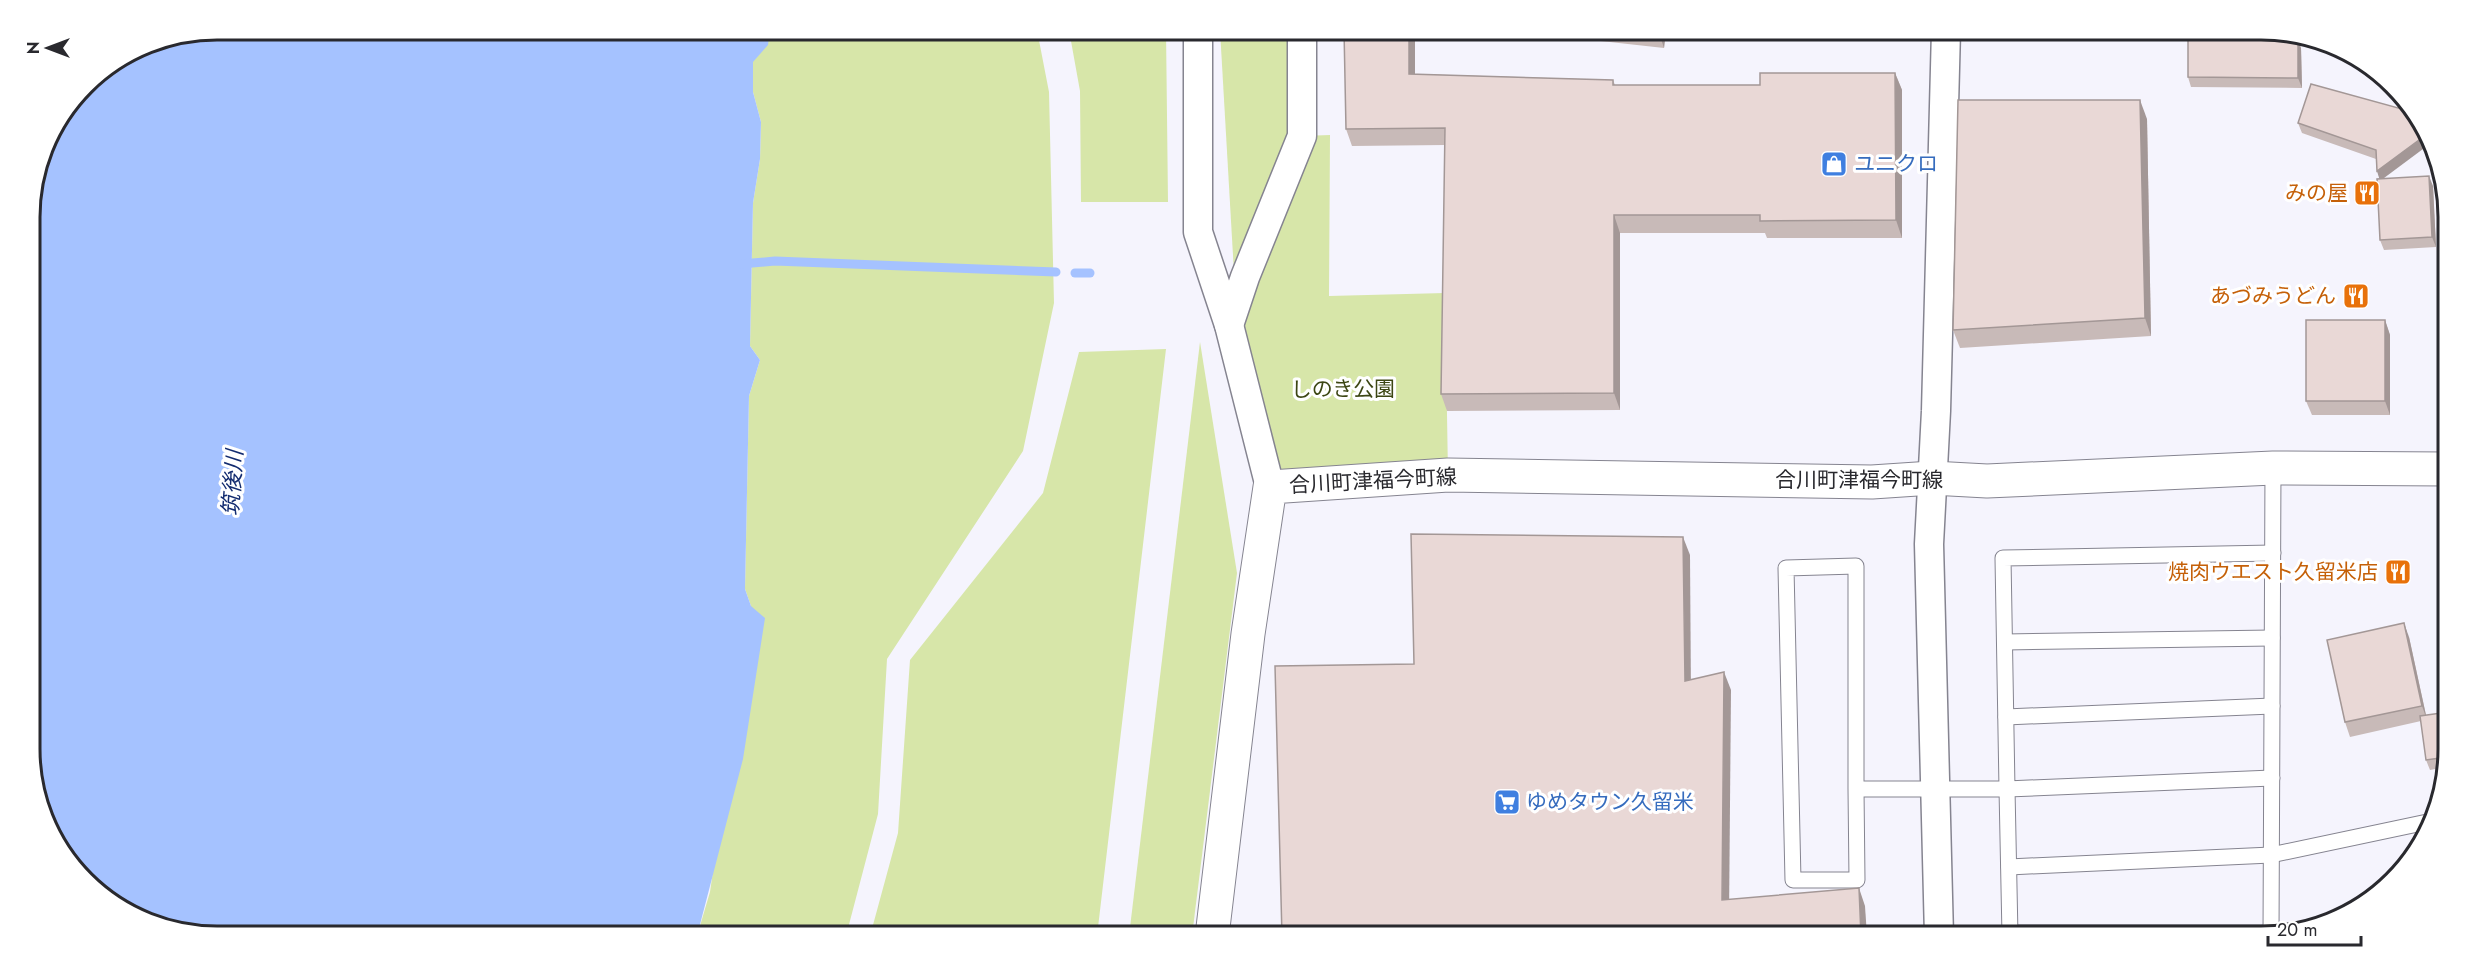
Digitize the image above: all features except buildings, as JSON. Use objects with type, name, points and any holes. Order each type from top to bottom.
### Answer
[{"type":"street","points":[[1229,325],[1245,277],[1302,136],[1302,40]]},
{"type":"street","points":[[1939,925],[1929,544],[1936,411],[1946,40]]},
{"type":"street","points":[[1198,41],[1198,232],[1229,325],[1270,487],[1248,634],[1213,926]]},
{"type":"street","name":"合川町津福今町線","points":[[1270,487],[1448,475],[1872,482],[1932,478],[1988,481],[2273,468],[2438,469]]},
{"type":"lane","points":[[2271,925],[2273,468]]},
{"type":"lane","points":[[2010,925],[2003,558],[2273,554]]},
{"type":"lane","points":[[1856,566],[1856,789],[1857,880],[1793,880],[1786,568],[1856,566]]},
{"type":"lane","points":[[2004,642],[2272,638]]},
{"type":"lane","points":[[2006,717],[2272,706]]},
{"type":"lane","points":[[1856,789],[1936,787],[2007,789],[2272,778]]},
{"type":"lane","points":[[2009,867],[2271,855],[2420,823]]},
{"type":"green space","points":[[1293,40],[1288,141],[1235,290],[1221,41]]},
{"type":"green space","points":[[768,41],[1039,41],[1049,92],[1054,303],[1023,451],[887,659],[878,814],[849,926],[700,926],[710,892],[751,606],[745,589],[749,396],[760,360],[750,346],[753,203],[760,159],[761,122],[753,92],[753,61],[767,45]]},
{"type":"green space","points":[[1071,41],[1166,41],[1168,202],[1081,202],[1080,91]]},
{"type":"green space","name":"しのき公園","points":[[1330,135],[1329,296],[1445,293],[1448,475],[1270,487],[1229,325],[1302,136]]},
{"type":"green space","points":[[1200,342],[1237,573],[1193,926],[1130,926]]},
{"type":"green space","points":[[1166,349],[1098,926],[873,926],[898,833],[910,660],[1043,493],[1079,352]]},
{"type":"water","name":"筑後川","points":[[206,41],[769,41],[768,45],[753,62],[753,92],[761,122],[760,159],[753,203],[750,346],[760,360],[749,396],[745,589],[751,606],[765,618],[743,759],[700,926],[218,926],[194,924],[161,916],[139,907],[119,896],[84,865],[70,847],[50,805],[44,783],[40,748],[41,206],[47,172],[59,139],[77,110],[92,92],[119,70],[150,54],[183,44]]},
{"type":"waterway","points":[[741,264],[775,261],[1056,272]]},
{"type":"waterway","points":[[1075,273],[1090,273]]},
{"type":"place","name":"ユニクロ","points":[[1834,164]]},
{"type":"place","name":"みの屋","points":[[2367,193]]},
{"type":"place","name":"あづみうどん","points":[[2356,296]]},
{"type":"place","name":"焼肉ウエスト久留米店","points":[[2398,572]]},
{"type":"place","name":"ゆめタウン久留米","points":[[1507,802]]}]
